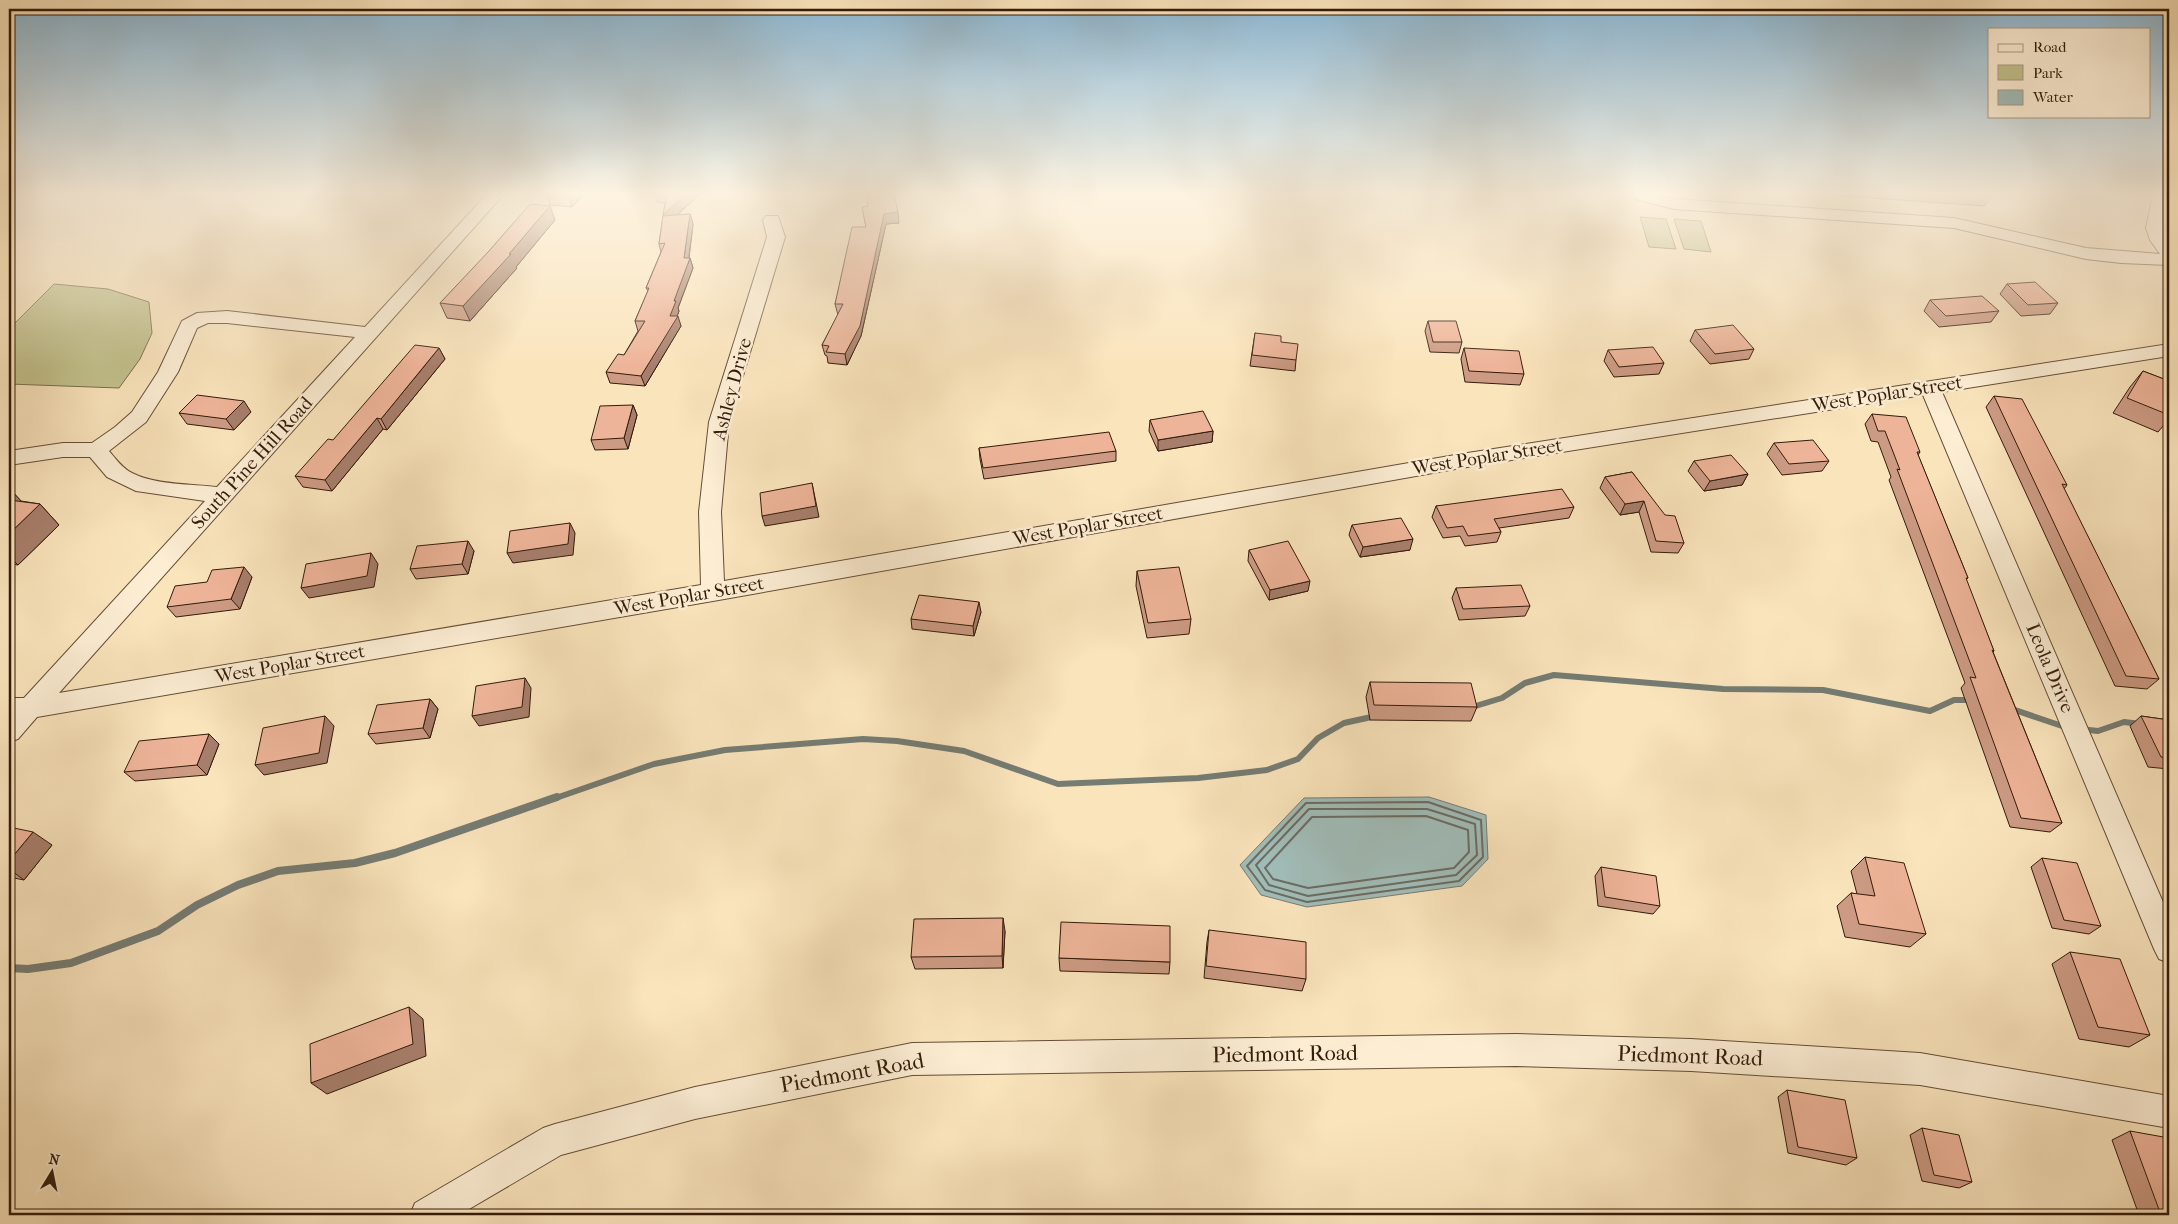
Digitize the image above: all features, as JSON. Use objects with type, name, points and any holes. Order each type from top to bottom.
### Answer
[{"type":"street","name":"South Pine Hill Road","points":[[9,732],[19,708],[222,496],[443,252]]},
{"type":"street","name":"Ashley Drive","points":[[713,592],[710,512],[719,422],[771,252]]},
{"type":"street","points":[[2081,252],[2112,258],[2169,260]]},
{"type":"street","points":[[9,458],[63,450],[96,450],[122,432],[138,416],[170,368],[188,325],[204,317],[227,317],[370,333]]},
{"type":"street","name":"West Poplar Street","points":[[19,708],[713,592],[1461,461],[2169,350]]},
{"type":"street","name":"Leola Drive","points":[[1930,387],[2169,949]]},
{"type":"street","points":[[96,450],[115,472],[133,483],[222,496]]},
{"type":"street","name":"Piedmont Road","points":[[427,1215],[555,1140],[695,1103],[912,1059],[1516,1050],[1691,1055],[1920,1069],[2169,1112]]},
{"type":"green space","points":[[54,284],[108,289],[149,302],[152,333],[140,359],[119,388],[9,384],[9,329]]},
{"type":"water","points":[[1429,797],[1486,815],[1488,859],[1462,886],[1307,907],[1261,895],[1240,865],[1304,798]]},
{"type":"building","points":[[488,252],[511,252],[509,254],[511,254],[463,306],[440,303]]},
{"type":"building","points":[[661,252],[685,252],[684,258],[690,258],[670,316],[678,316],[641,376],[606,372],[618,354],[624,355],[645,321],[635,321],[649,288],[646,288]]},
{"type":"building","points":[[846,252],[876,252],[860,326],[845,354],[826,352],[829,346],[822,345],[843,304],[835,304]]},
{"type":"building","points":[[2035,282],[2058,303],[2028,305],[2007,284]]},
{"type":"building","points":[[1982,296],[1999,311],[1946,316],[1930,300]]},
{"type":"building","points":[[1428,321],[1456,321],[1462,342],[1433,342]]},
{"type":"building","points":[[1733,325],[1754,349],[1715,354],[1695,330]]},
{"type":"building","points":[[1255,333],[1281,336],[1281,342],[1298,344],[1296,360],[1252,355]]},
{"type":"building","points":[[415,345],[439,348],[381,419],[377,418],[325,480],[295,476],[328,439],[333,440]]},
{"type":"building","points":[[1653,347],[1664,363],[1619,367],[1608,350]]},
{"type":"building","points":[[1464,348],[1519,351],[1524,374],[1469,371]]},
{"type":"building","points":[[2143,371],[2169,381],[2169,415],[2127,398]]},
{"type":"building","points":[[197,395],[244,401],[226,419],[179,413]]},
{"type":"building","points":[[1994,396],[2022,399],[2067,485],[2062,484],[2159,679],[2126,676]]},
{"type":"building","points":[[633,405],[624,438],[591,440],[600,406]]},
{"type":"building","points":[[1203,411],[1213,431],[1158,440],[1150,420]]},
{"type":"building","points":[[1872,414],[1906,417],[1920,452],[1917,452],[1968,578],[1966,578],[1994,651],[1992,650],[2062,823],[2021,818],[1970,677],[1976,678],[1897,469],[1900,470],[1885,431],[1878,431]]},
{"type":"building","points":[[1109,432],[1116,451],[983,468],[979,448]]},
{"type":"building","points":[[1813,440],[1829,461],[1789,464],[1774,443]]},
{"type":"building","points":[[1731,455],[1748,474],[1710,481],[1694,461]]},
{"type":"building","points":[[1632,472],[1665,515],[1675,516],[1684,543],[1656,541],[1644,501],[1625,504],[1605,477]]},
{"type":"building","points":[[812,483],[816,506],[762,516],[760,493]]},
{"type":"building","points":[[1562,489],[1574,507],[1494,519],[1501,532],[1468,536],[1463,526],[1447,528],[1436,506]]},
{"type":"building","points":[[9,500],[40,504],[9,534]]},
{"type":"building","points":[[1401,518],[1413,539],[1363,547],[1352,525]]},
{"type":"building","points":[[570,523],[568,544],[507,553],[510,531]]},
{"type":"building","points":[[468,541],[462,564],[410,569],[417,546]]},
{"type":"building","points":[[1288,541],[1310,581],[1270,590],[1249,550]]},
{"type":"building","points":[[371,553],[367,576],[301,588],[306,564]]},
{"type":"building","points":[[244,567],[231,599],[167,607],[175,586],[207,582],[212,570]]},
{"type":"building","points":[[1179,567],[1191,619],[1148,623],[1137,571]]},
{"type":"building","points":[[1521,585],[1530,606],[1463,609],[1456,588]]},
{"type":"building","points":[[919,595],[979,602],[973,626],[911,619]]},
{"type":"building","points":[[525,678],[522,707],[472,716],[476,686]]},
{"type":"building","points":[[1370,682],[1471,683],[1477,707],[1374,705]]},
{"type":"building","points":[[430,699],[423,728],[368,734],[377,705]]},
{"type":"building","points":[[325,716],[319,753],[255,765],[263,728]]},
{"type":"building","points":[[2141,716],[2169,720],[2169,758],[2161,757]]},
{"type":"building","points":[[209,734],[197,765],[124,772],[139,741]]},
{"type":"building","points":[[9,827],[33,832],[9,861]]},
{"type":"building","points":[[1865,857],[1904,863],[1926,934],[1859,924],[1851,893],[1875,896]]},
{"type":"building","points":[[2042,858],[2077,863],[2101,926],[2064,920]]},
{"type":"building","points":[[1601,867],[1656,876],[1660,906],[1605,897]]},
{"type":"building","points":[[1003,918],[1002,956],[911,957],[914,919]]},
{"type":"building","points":[[1061,922],[1170,926],[1170,962],[1059,958]]},
{"type":"building","points":[[1209,930],[1306,942],[1306,979],[1206,966]]},
{"type":"building","points":[[2070,952],[2120,959],[2150,1035],[2098,1027]]},
{"type":"building","points":[[409,1007],[413,1044],[311,1083],[310,1044]]},
{"type":"building","points":[[1787,1090],[1845,1100],[1857,1158],[1798,1147]]},
{"type":"building","points":[[1922,1128],[1959,1135],[1972,1182],[1934,1175]]},
{"type":"building","points":[[2130,1131],[2169,1138],[2169,1215],[2161,1215]]},
{"type":"waterway","points":[[1469,708],[1502,698],[1525,683],[1554,675],[1723,689],[1823,690],[1930,711],[1954,700],[1973,700]]},
{"type":"waterway","points":[[2009,708],[2068,728]]},
{"type":"waterway","points":[[553,799],[654,764],[725,750],[863,739],[897,741],[964,751],[1058,784],[1198,778],[1267,770],[1298,759],[1318,738],[1344,723],[1376,716]]},
{"type":"waterway","points":[[2080,729],[2098,731],[2124,722],[2141,724]]},
{"type":"waterway","points":[[9,968],[28,969],[71,963],[158,931],[197,905],[238,885],[278,871],[355,863],[395,853],[557,797]]}]
